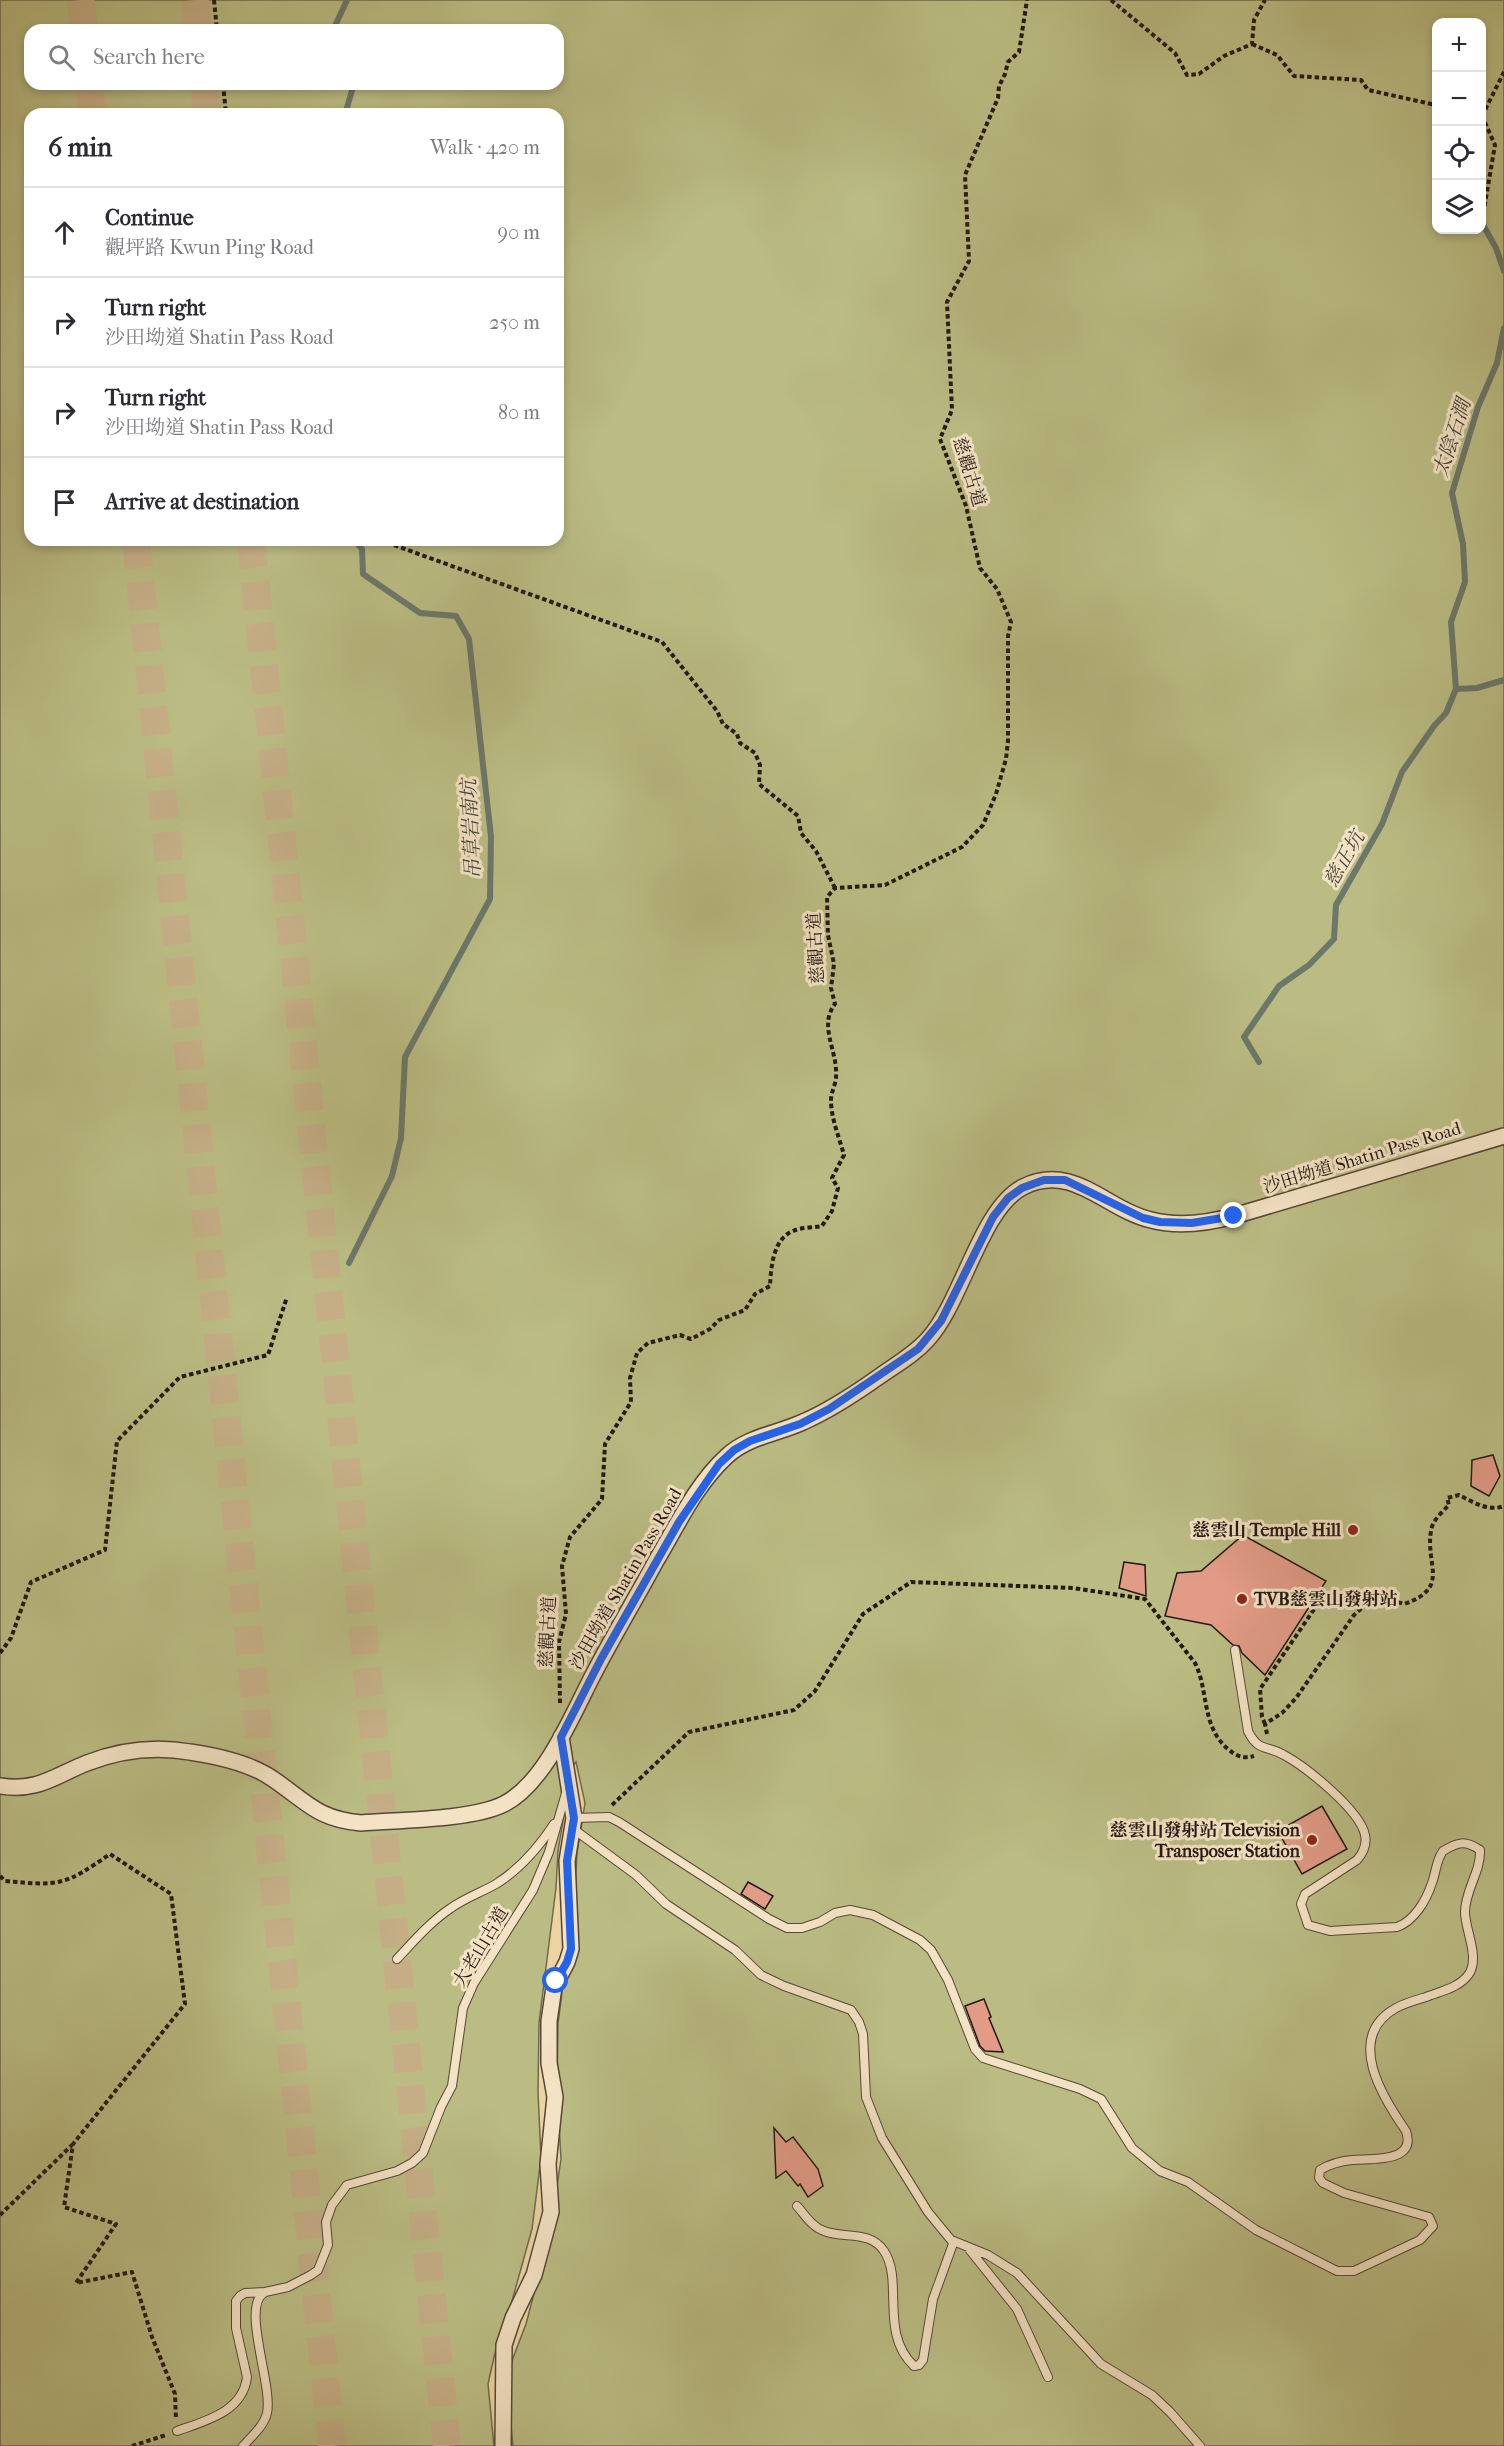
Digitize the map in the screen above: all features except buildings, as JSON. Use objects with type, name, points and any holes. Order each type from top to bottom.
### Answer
[{"type":"street","name":"沙田坳道 Shatin Pass Road","points":[[0,1786],[23,1788],[39,1785],[85,1764],[114,1754],[150,1748],[190,1752],[256,1769],[272,1778],[311,1809],[324,1816],[345,1822],[361,1823],[479,1813],[502,1805],[515,1797],[538,1772],[561,1737],[601,1659],[679,1522],[719,1464],[734,1450],[750,1441],[800,1424],[829,1409],[918,1349],[941,1321],[993,1217],[1016,1191],[1037,1182],[1060,1179],[1148,1219],[1180,1224],[1203,1222],[1223,1219],[1504,1136]]},
{"type":"street","points":[[503,2446],[504,2345],[513,2318],[534,2275],[551,2212],[548,2164],[555,2097],[549,2062],[549,2021],[554,1987],[571,1949],[567,1861],[569,1786],[561,1737]]},
{"type":"lane","points":[[397,1959],[428,1926],[451,1907],[498,1883],[517,1869],[543,1841],[568,1821],[600,1816],[609,1817],[782,1926],[802,1928],[820,1922],[835,1912],[850,1910],[873,1915],[920,1940],[931,1950],[940,1964],[975,2049],[983,2058],[1080,2089],[1101,2099],[1132,2148],[1160,2170],[1188,2182],[1256,2230],[1310,2259],[1337,2271],[1354,2271],[1420,2240],[1432,2226],[1429,2217],[1344,2193],[1323,2183],[1319,2174],[1320,2170],[1343,2161],[1386,2159],[1397,2155],[1406,2145],[1408,2138],[1406,2132],[1373,2072],[1370,2060],[1372,2035],[1381,2021],[1395,2008],[1457,1985],[1471,1971],[1473,1961],[1465,1911],[1467,1895],[1481,1860],[1480,1850],[1469,1842],[1456,1843],[1443,1851],[1432,1885],[1419,1909],[1407,1923],[1397,1927],[1330,1931],[1316,1929],[1305,1921],[1302,1898],[1357,1860],[1362,1854],[1365,1836],[1357,1818],[1327,1786],[1283,1754],[1259,1747],[1248,1731],[1235,1650]]},
{"type":"lane","points":[[568,1821],[636,1875],[666,1904],[735,1950],[761,1975],[784,1986],[851,2010],[859,2022],[866,2046],[867,2097],[882,2138],[928,2212],[954,2241],[988,2255],[1017,2273],[1101,2364],[1152,2395],[1200,2446]]},
{"type":"lane","name":"大老山古道","points":[[177,2432],[218,2416],[240,2398],[246,2387],[247,2377],[236,2328],[236,2301],[244,2293],[265,2292],[288,2287],[318,2270],[328,2245],[326,2222],[332,2205],[347,2185],[397,2171],[412,2163],[423,2153],[452,2086],[463,2007],[474,1983],[533,1890],[549,1852],[568,1821]]},
{"type":"lane","points":[[797,2206],[814,2226],[822,2230],[872,2239],[882,2248],[890,2266],[897,2337],[905,2355],[914,2366],[919,2365],[923,2360],[933,2300],[954,2241]]},
{"type":"lane","points":[[968,2248],[1017,2309],[1048,2377]]},
{"type":"lane","points":[[243,2446],[262,2425],[267,2410],[267,2382],[256,2335],[254,2313],[257,2298],[265,2292]]},
{"type":"path","points":[[214,0],[216,24]]},
{"type":"path","name":"慈觀古道","points":[[561,1737],[559,1642],[566,1614],[562,1566],[570,1537],[585,1516],[602,1499],[605,1444],[631,1402],[630,1378],[637,1353],[648,1343],[680,1335],[691,1340],[710,1329],[719,1320],[745,1310],[755,1294],[770,1286],[772,1262],[782,1237],[794,1230],[822,1226],[832,1211],[838,1188],[832,1178],[844,1155],[834,1122],[831,1098],[837,1077],[827,1023],[828,1013],[835,1004],[831,988],[834,964],[828,935],[827,897],[835,888],[885,885],[962,847],[982,825],[996,794],[1006,759],[1008,636],[1011,622],[997,589],[980,568],[966,506],[940,440],[952,410],[947,302],[969,261],[965,175],[999,98],[999,86],[1008,62],[1019,52],[1027,0]]},
{"type":"path","points":[[1111,0],[1175,53],[1187,75],[1199,74],[1224,56],[1252,44],[1277,55],[1294,76],[1361,80],[1368,90],[1432,104]]},
{"type":"path","points":[[1252,44],[1254,20],[1265,0]]},
{"type":"path","points":[[1486,108],[1504,72]]},
{"type":"path","points":[[224,90],[225,108]]},
{"type":"path","points":[[1486,125],[1495,145],[1486,198]]},
{"type":"path","points":[[397,546],[662,642],[717,711],[723,724],[736,734],[740,743],[755,753],[760,765],[759,784],[798,816],[801,833],[816,851],[835,888]]},
{"type":"path","points":[[0,1653],[11,1638],[31,1582],[105,1550],[117,1441],[180,1377],[268,1355],[287,1297]]},
{"type":"path","points":[[1265,1724],[1282,1713],[1296,1698],[1354,1615],[1364,1606],[1381,1597],[1404,1604],[1424,1596],[1434,1580],[1431,1530],[1435,1521],[1449,1505],[1447,1498],[1459,1495],[1485,1507],[1494,1509],[1504,1506]]},
{"type":"path","points":[[600,1816],[689,1732],[794,1710],[815,1691],[863,1614],[912,1582],[1073,1588],[1145,1599],[1195,1662],[1199,1671],[1206,1712],[1217,1739],[1236,1756],[1246,1758],[1270,1751],[1262,1717],[1260,1689],[1322,1599]]},
{"type":"path","points":[[0,1876],[5,1881],[50,1885],[76,1878],[110,1854],[171,1894],[185,2004],[73,2144],[0,2215]]},
{"type":"path","points":[[73,2144],[64,2207],[116,2224],[76,2283],[132,2272],[152,2337],[175,2394],[177,2432],[132,2446]]},
{"type":"green space","points":[[0,0],[1504,0],[1504,2446],[513,2446],[507,2385],[550,2233],[561,2159],[557,2091],[558,2024],[575,1890],[577,1853],[585,1803],[576,1762],[561,1780],[566,1803],[558,1851],[556,1888],[539,2023],[538,2092],[541,2158],[532,2229],[488,2384],[494,2446],[0,2446]]},
{"type":"waterway","name":"吊草岩南坑","points":[[336,24],[347,0]]},
{"type":"waterway","name":"吊草岩南坑","points":[[347,108],[352,90]]},
{"type":"waterway","name":"太陰石澗","points":[[1486,230],[1496,248],[1504,271]]},
{"type":"waterway","name":"太陰石澗","points":[[1504,328],[1497,363],[1478,407],[1452,493],[1463,544],[1465,582],[1451,622],[1456,689],[1477,688],[1504,680]]},
{"type":"waterway","name":"吊草岩南坑","points":[[349,1263],[392,1176],[401,1138],[405,1057],[490,899],[491,837],[469,639],[456,616],[420,613],[363,574],[362,549],[359,546]]},
{"type":"waterway","name":"慈正坑","points":[[1259,1062],[1244,1037],[1279,986],[1309,965],[1334,939],[1336,905],[1382,824],[1402,772],[1434,726],[1446,713],[1456,689]]},
{"type":"tunnel","points":[[81,0],[83,24]]},
{"type":"tunnel","points":[[195,0],[197,24]]},
{"type":"tunnel","points":[[90,90],[91,108]]},
{"type":"tunnel","points":[[205,90],[206,108]]},
{"type":"tunnel","points":[[137,546],[332,2446]]},
{"type":"tunnel","points":[[252,546],[447,2446]]},
{"type":"place","name":"慈雲山 Temple Hill","points":[[1353,1530]]},
{"type":"place","name":"TVB慈雲山發射站","points":[[1242,1599]]},
{"type":"place","name":"慈雲山發射站 Television Transposer Station","points":[[1312,1840]]},
{"type":"route","points":[[556,1981],[570,1956],[571,1949],[567,1851],[574,1818],[561,1737],[601,1659],[679,1522],[719,1464],[742,1445],[800,1424],[845,1400],[918,1349],[932,1334],[953,1300],[993,1217],[1008,1198],[1028,1185],[1044,1180],[1065,1180],[1152,1221],[1180,1224],[1234,1216]]}]
